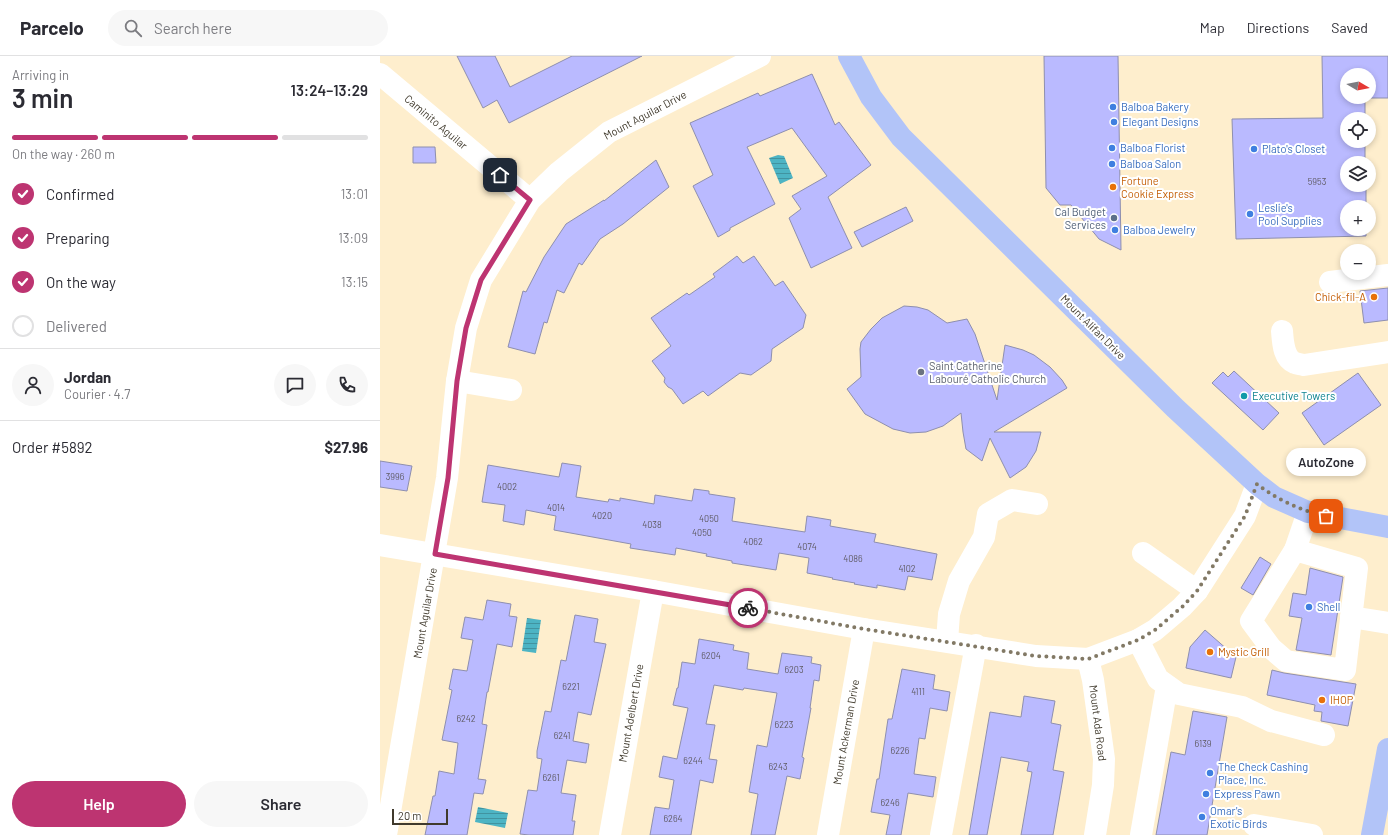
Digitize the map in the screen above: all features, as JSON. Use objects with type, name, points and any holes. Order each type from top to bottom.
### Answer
[{"type":"main road","name":"Mount Alifan Drive","points":[[849,56],[871,97],[901,137],[1175,408],[1257,484],[1274,497],[1308,512],[1388,527]]},
{"type":"main road","points":[[1372,835],[1388,749]]},
{"type":"street","name":"Mount Aguilar Drive","points":[[386,835],[389,768],[435,554],[448,478],[457,381],[466,328],[481,280],[530,200],[559,172],[609,132],[760,56]]},
{"type":"street","name":"Caminito Aguilar","points":[[380,74],[530,200]]},
{"type":"street","points":[[1330,282],[1388,275]]},
{"type":"street","points":[[1282,331],[1284,349],[1287,356],[1294,363],[1304,365],[1388,352]]},
{"type":"street","points":[[1346,358],[1350,351],[1361,346],[1378,343],[1388,346]]},
{"type":"street","points":[[457,381],[511,390]]},
{"type":"street","points":[[380,545],[653,591],[864,629],[1036,656],[1088,659],[1138,640],[1155,630],[1182,607],[1197,591],[1245,516],[1257,484]]},
{"type":"street","points":[[947,642],[949,614],[959,581],[984,538],[988,514],[1012,500],[1037,504]]},
{"type":"street","points":[[1295,550],[1357,568],[1345,670],[1286,660],[1271,648],[1251,621],[1295,550],[1308,512]]},
{"type":"street","points":[[1143,553],[1197,591]]},
{"type":"street","name":"Mount Adelbert Drive","points":[[610,835],[653,591]]},
{"type":"street","points":[[1351,617],[1388,623]]},
{"type":"street","name":"Mount Ackerman Drive","points":[[828,835],[864,629]]},
{"type":"street","points":[[1138,640],[1158,680],[1180,694],[1242,707],[1272,721],[1324,735]]},
{"type":"street","points":[[941,835],[976,646]]},
{"type":"street","name":"Mount Ada Road","points":[[1088,659],[1104,759],[1103,785],[1095,835]]},
{"type":"street","points":[[1141,835],[1167,686]]},
{"type":"street","points":[[1254,825],[1312,835]]},
{"type":"water","points":[[778,155],[784,156],[793,178],[780,184],[769,158]]},
{"type":"water","points":[[527,618],[541,620],[536,653],[522,651]]},
{"type":"water","points":[[478,807],[508,813],[505,828],[475,822]]},
{"type":"building","points":[[457,56],[495,56],[510,87],[572,56],[642,56],[509,123],[497,100],[483,108]]},
{"type":"building","points":[[1044,56],[1118,56],[1121,250],[1099,239],[1071,205],[1060,205],[1046,188]]},
{"type":"building","points":[[1322,56],[1388,56],[1388,98],[1376,98],[1376,68],[1340,68],[1340,104],[1365,104],[1365,112],[1340,112],[1340,148],[1365,148],[1365,156],[1340,156],[1340,192],[1366,192],[1366,200],[1340,200],[1340,236],[1366,236],[1236,239],[1232,119],[1323,118]]},
{"type":"building","points":[[812,74],[835,125],[839,122],[871,165],[828,197],[852,248],[811,268],[789,218],[801,209],[792,196],[827,176],[792,128],[747,147],[775,204],[730,228],[730,230],[718,237],[693,186],[713,175],[690,123],[758,93],[760,96]]},
{"type":"building","points":[[413,147],[435,147],[436,163],[413,163]]},
{"type":"building","points":[[656,160],[669,187],[623,224],[600,239],[582,265],[579,263],[564,293],[557,290],[547,323],[544,322],[535,354],[508,347],[523,291],[526,292],[544,257],[566,224],[604,201]]},
{"type":"building","points":[[906,207],[913,221],[862,247],[854,232]]},
{"type":"building","points":[[737,256],[743,263],[754,256],[775,286],[783,281],[806,315],[803,328],[772,349],[771,361],[751,375],[740,373],[708,396],[703,391],[683,404],[672,389],[664,382],[665,378],[652,361],[671,346],[651,318],[687,293],[689,295],[715,277],[713,274]]},
{"type":"building","name":"Chick-fil-A","points":[[1388,288],[1388,320],[1364,323],[1360,291]]},
{"type":"building","name":"Saint Catherine Labouré Catholic Church","points":[[904,306],[928,310],[947,323],[967,319],[975,334],[997,400],[1005,345],[1034,355],[1050,367],[1067,388],[994,432],[1041,432],[1036,451],[1026,467],[1010,478],[990,438],[982,461],[966,449],[961,413],[943,426],[926,432],[910,433],[893,429],[865,414],[847,389],[861,377],[861,342],[882,318]]},
{"type":"building","name":"Executive Towers","points":[[1234,371],[1279,413],[1263,430],[1212,383],[1223,372],[1228,377]]},
{"type":"building","points":[[1358,373],[1381,405],[1324,445],[1302,413]]},
{"type":"building","points":[[380,461],[412,466],[407,491],[380,487]]},
{"type":"building","points":[[562,463],[581,466],[576,497],[608,502],[609,499],[620,501],[620,498],[654,504],[655,495],[692,501],[694,489],[709,491],[709,494],[735,498],[732,521],[805,532],[807,516],[831,520],[830,526],[876,534],[874,542],[937,554],[932,580],[908,576],[905,590],[877,585],[877,588],[807,573],[809,558],[779,553],[776,570],[732,563],[732,561],[706,556],[707,554],[676,548],[675,555],[630,548],[631,544],[554,530],[556,516],[526,510],[524,525],[503,521],[505,505],[482,502],[488,465],[559,477]]},
{"type":"building","points":[[1260,557],[1271,564],[1253,595],[1241,588]]},
{"type":"building","points":[[1310,568],[1343,577],[1331,655],[1296,650],[1302,618],[1289,616],[1293,593],[1306,595]]},
{"type":"building","points":[[487,600],[511,604],[509,616],[517,617],[512,647],[497,644],[487,692],[482,724],[487,725],[478,779],[486,780],[483,794],[474,793],[467,835],[425,835],[433,796],[435,796],[439,771],[454,774],[458,743],[442,740],[452,690],[449,689],[453,669],[467,671],[473,640],[461,638],[465,617],[483,620]]},
{"type":"building","points":[[575,615],[598,619],[594,642],[606,644],[591,715],[578,712],[573,741],[589,744],[586,763],[567,760],[561,793],[576,795],[572,821],[575,821],[573,835],[520,834],[528,790],[537,791],[542,759],[537,758],[537,751],[545,711],[551,712],[561,660],[566,661]]},
{"type":"building","name":"Mystic Grill","points":[[1205,630],[1236,657],[1231,678],[1186,668],[1190,647]]},
{"type":"building","points":[[699,639],[734,645],[733,650],[749,653],[747,669],[778,674],[782,653],[812,657],[811,663],[821,665],[819,681],[814,680],[800,779],[787,776],[775,835],[751,835],[758,794],[749,792],[757,745],[767,747],[777,693],[744,688],[743,690],[714,685],[706,724],[715,725],[709,759],[717,760],[713,783],[700,780],[691,835],[650,835],[655,807],[669,809],[674,780],[659,777],[663,756],[677,759],[688,708],[673,705],[678,688],[682,662],[695,664]]},
{"type":"building","points":[[902,669],[935,675],[933,689],[950,692],[947,711],[930,708],[925,739],[919,738],[914,774],[936,777],[933,797],[908,793],[901,835],[886,835],[890,815],[871,812],[877,779],[879,779],[888,719],[892,719]]},
{"type":"building","name":"IHOP","points":[[1272,670],[1356,684],[1348,726],[1321,721],[1322,712],[1314,711],[1315,705],[1267,695]]},
{"type":"building","points":[[1024,696],[1055,701],[1051,723],[1061,725],[1053,770],[1064,772],[1053,835],[1021,835],[1032,772],[1027,771],[1029,762],[1001,757],[987,835],[969,835],[990,712],[1021,717]]},
{"type":"building","points":[[1193,711],[1227,717],[1207,835],[1156,835],[1171,752],[1185,755]]},
{"type":"way so far","points":[[748,608],[864,629],[1036,656],[1088,659],[1138,640],[1155,630],[1182,607],[1197,591],[1245,516],[1257,484],[1274,497],[1308,512],[1326,516]]},
{"type":"place","name":"Balboa Bakery","points":[[1113,107]]},
{"type":"place","name":"Elegant Designs","points":[[1114,122]]},
{"type":"place","name":"Balboa Florist","points":[[1112,148]]},
{"type":"place","name":"Plato's Closet","points":[[1254,149]]},
{"type":"place","name":"Balboa Salon","points":[[1112,164]]},
{"type":"place","name":"Fortune Cookie Express","points":[[1113,187]]},
{"type":"place","name":"Leslie's Pool Supplies","points":[[1250,214]]},
{"type":"place","name":"Cal Budget Services","points":[[1114,218]]},
{"type":"place","name":"Balboa Jewelry","points":[[1115,230]]},
{"type":"place","name":"Chick-fil-A","points":[[1374,297]]},
{"type":"place","name":"Saint Catherine Labouré Catholic Church","points":[[921,372]]},
{"type":"place","name":"Executive Towers","points":[[1244,396]]},
{"type":"place","name":"AutoZone","points":[[1326,516]]},
{"type":"place","name":"Shell","points":[[1309,607]]},
{"type":"place","name":"Mystic Grill","points":[[1210,652]]},
{"type":"place","name":"IHOP","points":[[1322,700]]},
{"type":"place","name":"The Check Cashing Place, Inc.","points":[[1210,773]]},
{"type":"place","name":"Express Pawn","points":[[1206,794]]},
{"type":"place","name":"Omar's Exotic Birds","points":[[1202,817]]},
{"type":"route","points":[[500,175],[530,200],[481,280],[466,328],[457,381],[448,478],[435,554],[748,608]]}]
